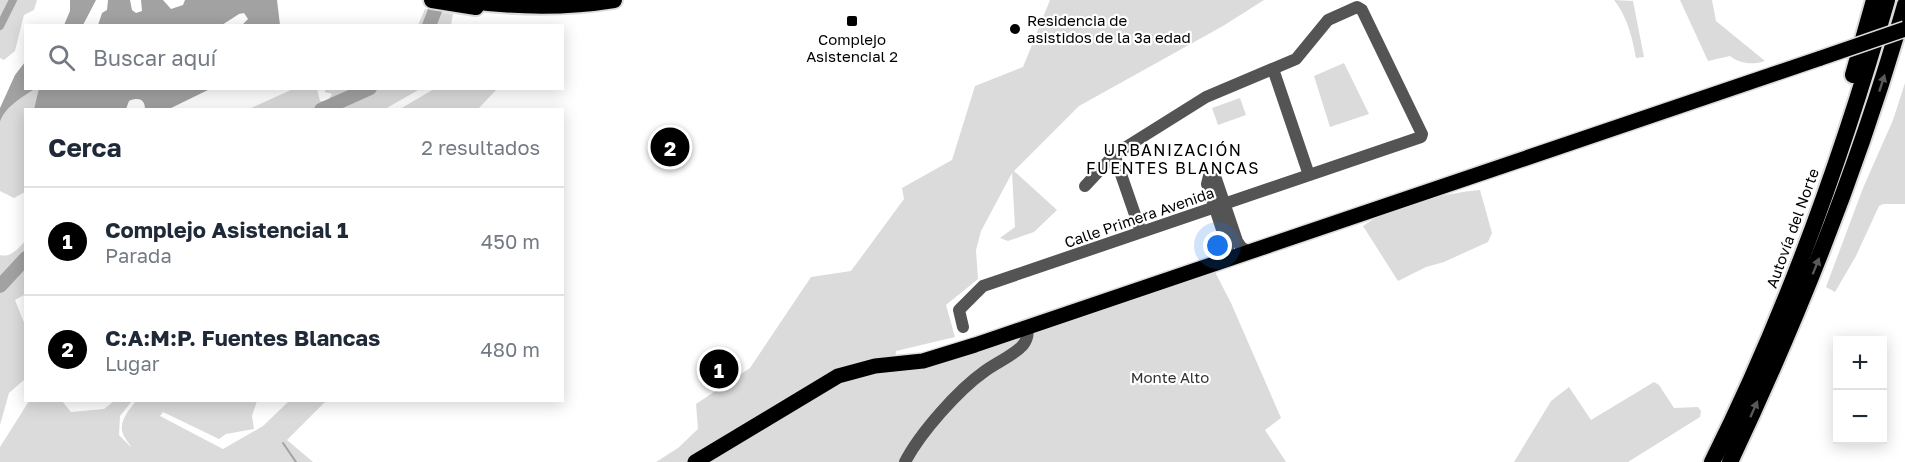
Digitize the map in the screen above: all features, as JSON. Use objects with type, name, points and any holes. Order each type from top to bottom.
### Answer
[{"type":"highway","points":[[432,0],[544,11],[560,5],[614,0]]},
{"type":"highway","points":[[464,0],[500,7]]},
{"type":"highway","points":[[1761,353],[1822,176],[1874,0]]},
{"type":"highway","name":"Autovía del Norte","points":[[1713,462],[1797,272],[1855,105],[1887,0]]},
{"type":"highway","points":[[1730,462],[1831,231],[1857,160],[1905,5]]},
{"type":"highway","points":[[1893,48],[1902,38],[1905,28]]},
{"type":"main road","points":[[696,462],[838,375],[875,366],[923,361],[1228,260],[1905,28]]},
{"type":"street","name":"Calle Primera Avenida","points":[[963,327],[958,310],[983,285],[1422,136],[1361,8],[1357,7],[1328,20],[1296,59],[1273,69]]},
{"type":"street","points":[[1085,186],[1114,154],[1206,97],[1273,69],[1309,175]]},
{"type":"street","points":[[1114,154],[1141,232]]},
{"type":"street","points":[[1220,205],[1237,241],[1248,252]]},
{"type":"street","points":[[1220,205],[1228,260]]},
{"type":"street","points":[[905,462],[920,440],[971,381],[998,361],[1019,350],[1027,338],[1027,327]]},
{"type":"green space","points":[[0,0],[37,0],[34,10],[24,15],[15,51],[4,60],[0,58]]},
{"type":"green space","name":"Monte Alto","points":[[1050,0],[1264,0],[1223,26],[1079,106],[1014,171],[1057,210],[1034,232],[1008,241],[1000,238],[1015,227],[1012,173],[981,231],[976,250],[978,279],[946,305],[955,337],[896,351],[894,371],[922,369],[1215,272],[1231,303],[1281,418],[1265,430],[1286,462],[656,462],[678,448],[698,429],[696,404],[750,368],[811,277],[851,271],[904,199],[902,188],[952,160],[975,86],[1023,67]]},
{"type":"green space","points":[[1614,0],[1633,1],[1644,57],[1636,58],[1626,21]]},
{"type":"green space","points":[[1680,0],[1712,0],[1716,21],[1765,61],[1747,63],[1730,56],[1708,61]]},
{"type":"green space","points":[[425,9],[453,14],[451,24],[418,24]]},
{"type":"green space","points":[[1344,63],[1369,114],[1330,127],[1314,76]]},
{"type":"green space","points":[[1905,83],[1905,204],[1879,206],[1856,256],[1835,292],[1826,287],[1863,188],[1893,120]]},
{"type":"green space","points":[[34,90],[39,90],[34,108],[24,108],[24,193],[14,198],[0,191],[0,122],[10,107]]},
{"type":"green space","points":[[291,90],[317,90],[320,101],[328,101],[332,94],[325,90],[418,90],[387,108],[251,108]]},
{"type":"green space","points":[[432,90],[496,90],[479,108],[402,108]]},
{"type":"green space","points":[[1240,98],[1246,115],[1218,125],[1212,108]]},
{"type":"green space","points":[[1480,190],[1492,233],[1488,242],[1398,281],[1363,226],[1389,212],[1419,201]]},
{"type":"green space","points":[[24,242],[24,295],[15,300],[24,322],[24,380],[9,393],[0,425],[0,255],[11,254]]},
{"type":"green space","points":[[1654,382],[1659,385],[1674,408],[1698,407],[1701,411],[1700,417],[1628,462],[1514,462],[1551,401],[1569,387],[1591,420]]},
{"type":"green space","points":[[28,402],[63,402],[71,412],[104,409],[113,402],[131,402],[120,416],[119,435],[131,447],[124,436],[122,425],[125,416],[135,402],[257,402],[252,416],[254,429],[226,434],[219,439],[163,412],[160,416],[223,449],[263,426],[288,402],[325,402],[287,440],[313,462],[0,462],[0,447]]},
{"type":"shaded area","points":[[70,0],[96,0],[84,24],[64,24],[70,11]]},
{"type":"shaded area","points":[[108,0],[130,0],[132,10],[136,13],[142,11],[141,0],[163,0],[171,9],[183,5],[185,0],[277,0],[280,24],[243,24],[248,19],[244,13],[224,24],[98,24],[102,13],[107,10]]},
{"type":"shaded area","points":[[24,63],[24,90],[34,90],[10,107],[0,122],[0,108],[15,75]]},
{"type":"shaded area","points":[[39,90],[208,90],[171,108],[145,108],[142,101],[135,99],[129,101],[126,108],[34,108]]},
{"type":"waterway","points":[[0,26],[13,0]]},
{"type":"waterway","points":[[430,24],[439,0]]},
{"type":"waterway","points":[[325,108],[366,90]]},
{"type":"waterway","points":[[0,286],[24,260]]},
{"type":"waterway","points":[[283,443],[296,462]]},
{"type":"place","name":"Complejo Asistencial 2","points":[[852,21]]},
{"type":"place","name":"Residencia de asistidos de la 3ª edad","points":[[1015,29]]},
{"type":"place","name":"C:A:M:P. Fuentes Blancas","points":[[670,147]]},
{"type":"place","name":"Complejo Asistencial 1","points":[[719,369]]},
{"type":"district","name":"URBANIZACIÓN FUENTES BLANCAS","points":[[1173,159]]}]
